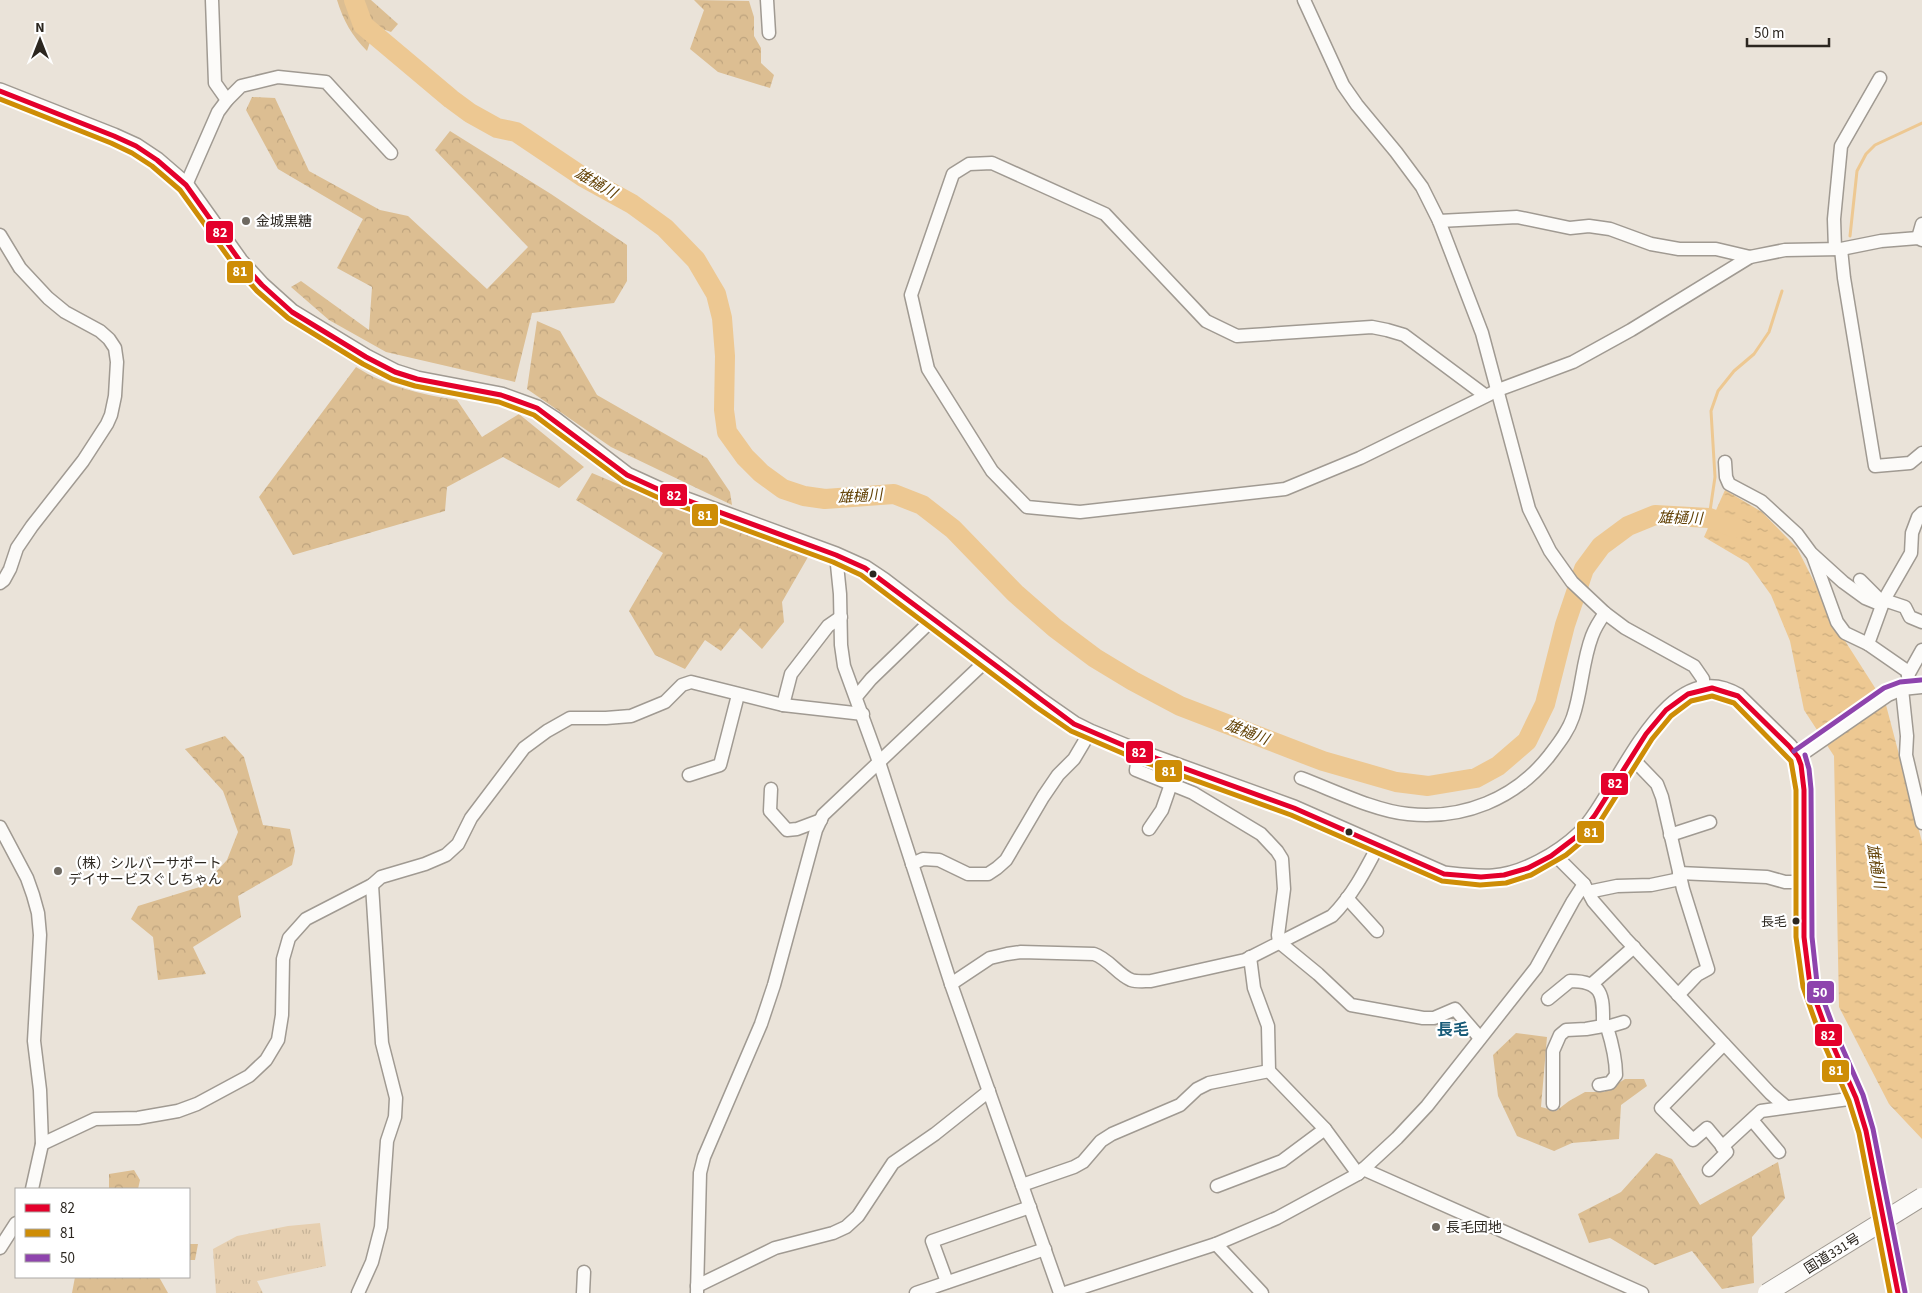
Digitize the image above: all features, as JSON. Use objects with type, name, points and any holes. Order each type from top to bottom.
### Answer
[{"type":"highway","name":"国道331号","points":[[1768,1293],[1922,1197]]},
{"type":"main road","points":[[0,91],[136,146],[172,171],[186,185],[240,260],[262,285],[292,312],[366,357],[395,372],[417,379],[472,388],[518,400],[537,408],[627,475],[662,491],[836,555],[865,568],[1074,724],[1139,752],[1294,808],[1444,874],[1471,878],[1496,877],[1524,869],[1554,854],[1576,837],[1591,821],[1647,734],[1680,697],[1703,688],[1719,688],[1738,696],[1798,757],[1802,770],[1804,790],[1804,937],[1810,985],[1814,1001],[1856,1098],[1866,1131],[1898,1293]]},
{"type":"street","points":[[212,0],[215,83],[227,100]]},
{"type":"street","points":[[767,0],[769,33]]},
{"type":"street","points":[[1304,0],[1343,85],[1356,105],[1396,152],[1422,187],[1439,222],[1482,333],[1492,393],[1529,509],[1550,551],[1572,582],[1605,613],[1625,628],[1694,666],[1703,679],[1703,688]]},
{"type":"street","points":[[186,185],[218,112],[227,100],[241,86],[278,77],[326,82],[391,153]]},
{"type":"street","points":[[1880,78],[1841,146],[1834,219],[1875,466],[1910,463],[1922,453]]},
{"type":"street","points":[[1492,393],[1404,335],[1388,330],[1372,328],[1237,336],[1206,321],[1106,214],[992,163],[969,164],[953,174],[911,295],[928,369],[992,471],[1027,507],[1080,512],[1285,489],[1360,458],[1492,393],[1573,362],[1631,330],[1750,257],[1785,250],[1838,249],[1881,241],[1920,239],[1922,224]]},
{"type":"street","points":[[1439,222],[1517,217],[1570,228],[1588,226],[1610,229],[1651,244],[1679,249],[1716,249],[1750,257]]},
{"type":"street","points":[[0,235],[20,268],[48,298],[65,312],[100,331],[109,339],[115,348],[117,362],[115,396],[107,424],[83,461],[17,548],[10,568],[4,580],[0,583]]},
{"type":"street","points":[[1726,462],[1726,477],[1729,484],[1761,501],[1798,534],[1811,553],[1837,622],[1844,634],[1868,644],[1908,672],[1911,684]]},
{"type":"street","points":[[1868,644],[1883,602],[1911,553],[1912,533],[1921,516]]},
{"type":"street","points":[[1811,553],[1865,598],[1905,607],[1910,617],[1922,622]]},
{"type":"street","points":[[836,555],[844,666],[880,762],[952,984],[1060,1293]]},
{"type":"street","points":[[1860,580],[1883,602]]},
{"type":"street","points":[[1301,778],[1375,805],[1408,814],[1435,815],[1463,811],[1482,807],[1500,798],[1525,782],[1562,740],[1572,718],[1592,637],[1605,613]]},
{"type":"street","points":[[783,705],[790,674],[828,626],[841,617]]},
{"type":"street","points":[[856,697],[871,679],[934,618]]},
{"type":"street","points":[[1922,650],[1911,684],[1906,756],[1922,823]]},
{"type":"street","points":[[988,659],[824,816],[816,830],[774,985],[760,1024],[704,1157],[700,1173],[697,1290],[775,1248],[846,1228],[858,1216],[893,1163],[935,1134],[989,1091]]},
{"type":"street","points":[[42,1144],[95,1119],[138,1118],[178,1111],[197,1104],[249,1076],[266,1060],[278,1040],[282,1015],[283,959],[289,938],[306,919],[372,885],[381,877],[425,864],[446,855],[458,844],[471,818],[524,748],[547,730],[570,718],[631,716],[665,702],[682,685],[690,682],[783,705],[863,714]]},
{"type":"street","points":[[1798,757],[1888,696],[1911,684]]},
{"type":"street","points":[[688,775],[720,765],[738,695]]},
{"type":"street","points":[[912,864],[923,859],[939,860],[968,874],[988,874],[997,868],[1006,860],[1042,797],[1058,774],[1074,759],[1090,732]]},
{"type":"street","points":[[1139,752],[1136,770],[1187,790],[1261,834],[1277,851],[1282,860],[1284,889],[1278,935],[1279,942],[1318,974],[1351,1005],[1423,1018],[1434,1018],[1455,1009],[1480,1038]]},
{"type":"street","points":[[1631,757],[1657,784],[1680,876],[1708,969],[1697,975],[1678,995]]},
{"type":"street","points":[[1148,829],[1162,810],[1171,784]]},
{"type":"street","points":[[771,789],[770,811],[787,830],[797,829],[821,820]]},
{"type":"street","points":[[1670,835],[1710,822]]},
{"type":"street","points":[[0,827],[27,878],[38,913],[40,935],[34,1041],[40,1090],[42,1144],[32,1188]]},
{"type":"street","points":[[952,984],[990,958],[1021,952],[1094,954],[1100,956],[1127,978],[1141,981],[1151,981],[1196,970],[1219,967],[1250,957],[1332,916],[1361,879],[1378,846]]},
{"type":"street","points":[[1554,854],[1586,888],[1593,901],[1634,947],[1770,1093],[1785,1106]]},
{"type":"street","points":[[1065,1293],[1216,1244],[1277,1218],[1360,1171],[1397,1138],[1426,1106],[1536,968],[1573,901],[1586,888],[1651,885],[1680,876],[1766,878],[1785,882],[1804,882]]},
{"type":"street","points":[[358,1293],[372,1262],[380,1227],[387,1141],[395,1117],[396,1098],[382,1043],[372,885]]},
{"type":"street","points":[[1347,898],[1377,931]]},
{"type":"street","points":[[1592,984],[1634,947]]},
{"type":"street","points":[[1250,957],[1254,988],[1268,1026],[1269,1071],[1324,1129],[1360,1171],[1642,1293]]},
{"type":"street","points":[[1548,1000],[1570,981],[1592,984],[1601,994],[1605,1027],[1616,1061],[1616,1075],[1610,1082],[1599,1085]]},
{"type":"street","points":[[1553,1104],[1553,1051],[1560,1035],[1566,1030],[1605,1027],[1624,1022]]},
{"type":"street","points":[[1709,1170],[1727,1152],[1707,1128],[1693,1140],[1661,1108],[1724,1044]]},
{"type":"street","points":[[1022,1185],[1074,1167],[1083,1162],[1101,1141],[1112,1134],[1180,1105],[1197,1089],[1209,1084],[1269,1071]]},
{"type":"street","points":[[1722,1147],[1761,1111],[1785,1106],[1856,1098]]},
{"type":"street","points":[[1752,1120],[1779,1152]]},
{"type":"street","points":[[1217,1186],[1282,1161],[1324,1129]]},
{"type":"street","points":[[947,1282],[932,1241],[1030,1207]]},
{"type":"street","points":[[0,1248],[15,1225]]},
{"type":"street","points":[[1216,1244],[1262,1293]]},
{"type":"street","points":[[916,1293],[1045,1249]]},
{"type":"street","points":[[583,1293],[584,1272]]},
{"type":"green space","points":[[337,0],[350,0],[349,14],[370,42],[367,51],[349,27]]},
{"type":"green space","points":[[350,0],[371,0],[398,24],[391,32],[374,26]]},
{"type":"green space","points":[[694,0],[749,1],[754,17],[754,36],[761,48],[761,63],[774,75],[770,88],[718,72],[690,49],[704,10]]},
{"type":"green space","points":[[252,97],[275,98],[309,171],[380,210],[408,216],[487,289],[528,247],[435,150],[450,131],[551,194],[627,245],[627,281],[614,303],[532,313],[515,382],[386,352],[329,320],[291,287],[301,281],[369,330],[372,287],[337,268],[363,219],[278,169],[246,110]]},
{"type":"green space","points":[[537,321],[560,331],[597,395],[707,458],[730,492],[732,505],[611,447],[527,389]]},
{"type":"green space","points":[[356,367],[392,385],[457,400],[482,437],[519,414],[584,467],[559,488],[503,457],[447,487],[445,511],[293,555],[259,497]]},
{"type":"green space","points":[[592,473],[663,503],[808,557],[782,602],[784,622],[762,649],[740,628],[721,651],[705,640],[685,669],[655,655],[629,611],[663,553],[576,500]]},
{"type":"green space","points":[[225,736],[244,757],[263,825],[290,829],[295,851],[292,865],[238,896],[241,917],[193,947],[206,974],[158,980],[153,937],[131,919],[138,906],[203,886],[227,860],[238,832],[223,791],[185,749]]},
{"type":"green space","points":[[1516,1033],[1547,1037],[1541,1107],[1556,1111],[1585,1092],[1604,1092],[1625,1079],[1644,1079],[1647,1086],[1621,1105],[1619,1139],[1572,1143],[1554,1151],[1517,1136],[1498,1096],[1493,1055]]},
{"type":"green space","points":[[1656,1153],[1672,1159],[1700,1205],[1778,1162],[1785,1198],[1752,1237],[1754,1283],[1722,1289],[1692,1251],[1655,1265],[1610,1238],[1589,1243],[1578,1214],[1621,1192]]},
{"type":"green space","points":[[134,1170],[140,1180],[138,1188],[109,1188],[109,1174]]},
{"type":"green space","points":[[320,1223],[326,1266],[257,1281],[263,1293],[216,1293],[213,1249],[237,1236],[288,1226]]},
{"type":"green space","points":[[190,1244],[198,1244],[195,1260],[190,1260]]},
{"type":"green space","points":[[75,1278],[160,1278],[168,1293],[72,1293]]},
{"type":"water","points":[[1725,490],[1762,512],[1797,548],[1840,633],[1886,705],[1922,842],[1922,1139],[1889,1104],[1839,1007],[1834,756],[1804,710],[1790,641],[1771,595],[1748,563],[1704,537]]},
{"type":"pier","points":[[1879,689],[1887,703],[1825,747],[1816,733]]},
{"type":"waterway","name":"雄樋川","points":[[354,0],[363,25],[451,99],[470,113],[497,128],[516,132],[583,177],[632,204],[665,228],[696,260],[716,294],[722,318],[725,356],[724,410],[727,432],[745,457],[761,473],[783,489],[804,496],[825,499],[894,494],[922,505],[953,529],[1015,593],[1055,628],[1095,658],[1180,706],[1323,761],[1396,782],[1428,786],[1476,778],[1498,766],[1527,741],[1545,704],[1565,625],[1584,569],[1601,546],[1628,526],[1655,515],[1709,518],[1736,528]]},
{"type":"waterway","points":[[1850,236],[1857,171],[1866,154],[1875,145],[1922,123]]},
{"type":"waterway","points":[[1709,518],[1715,477],[1711,411],[1718,391],[1734,371],[1754,354],[1769,332],[1782,291]]},
{"type":"transit line","name":"82","points":[[0,91],[114,136],[136,146],[157,160],[186,185],[240,261],[262,285],[292,312],[366,357],[395,372],[417,379],[501,395],[537,408],[627,475],[662,491],[836,555],[865,568],[1074,724],[1139,752],[1294,808],[1444,874],[1481,877],[1504,875],[1528,868],[1551,856],[1580,834],[1595,815],[1646,734],[1666,710],[1688,694],[1712,688],[1738,696],[1789,746],[1798,757],[1801,765],[1804,790],[1804,937],[1810,985],[1827,1032],[1856,1098],[1866,1131],[1898,1293]]},
{"type":"transit line","name":"81","points":[[0,99],[111,143],[132,153],[152,166],[180,190],[234,265],[257,291],[288,318],[363,364],[392,379],[415,386],[499,402],[534,415],[624,482],[659,498],[833,562],[861,575],[1036,707],[1071,731],[1136,759],[1291,815],[1442,881],[1480,885],[1506,883],[1531,875],[1566,855],[1585,839],[1601,820],[1652,739],[1671,716],[1691,701],[1712,696],[1734,703],[1791,761],[1796,790],[1796,937],[1803,987],[1820,1035],[1849,1101],[1859,1133],[1890,1293]]},
{"type":"transit line","name":"50","points":[[1794,751],[1884,688],[1900,682],[1921,680]]},
{"type":"transit line","name":"50","points":[[1805,755],[1809,769],[1811,789],[1812,937],[1817,983],[1834,1029],[1863,1095],[1873,1129],[1905,1292]]},
{"type":"place","name":"金城黒糖","points":[[246,221]]},
{"type":"place","name":"（株）シルバーサポート デイサービスぐしちゃん","points":[[58,871]]},
{"type":"place","name":"長毛","points":[[1796,921]]},
{"type":"place","name":"長毛団地","points":[[1436,1227]]},
{"type":"district","name":"長毛","points":[[1453,1029]]}]
